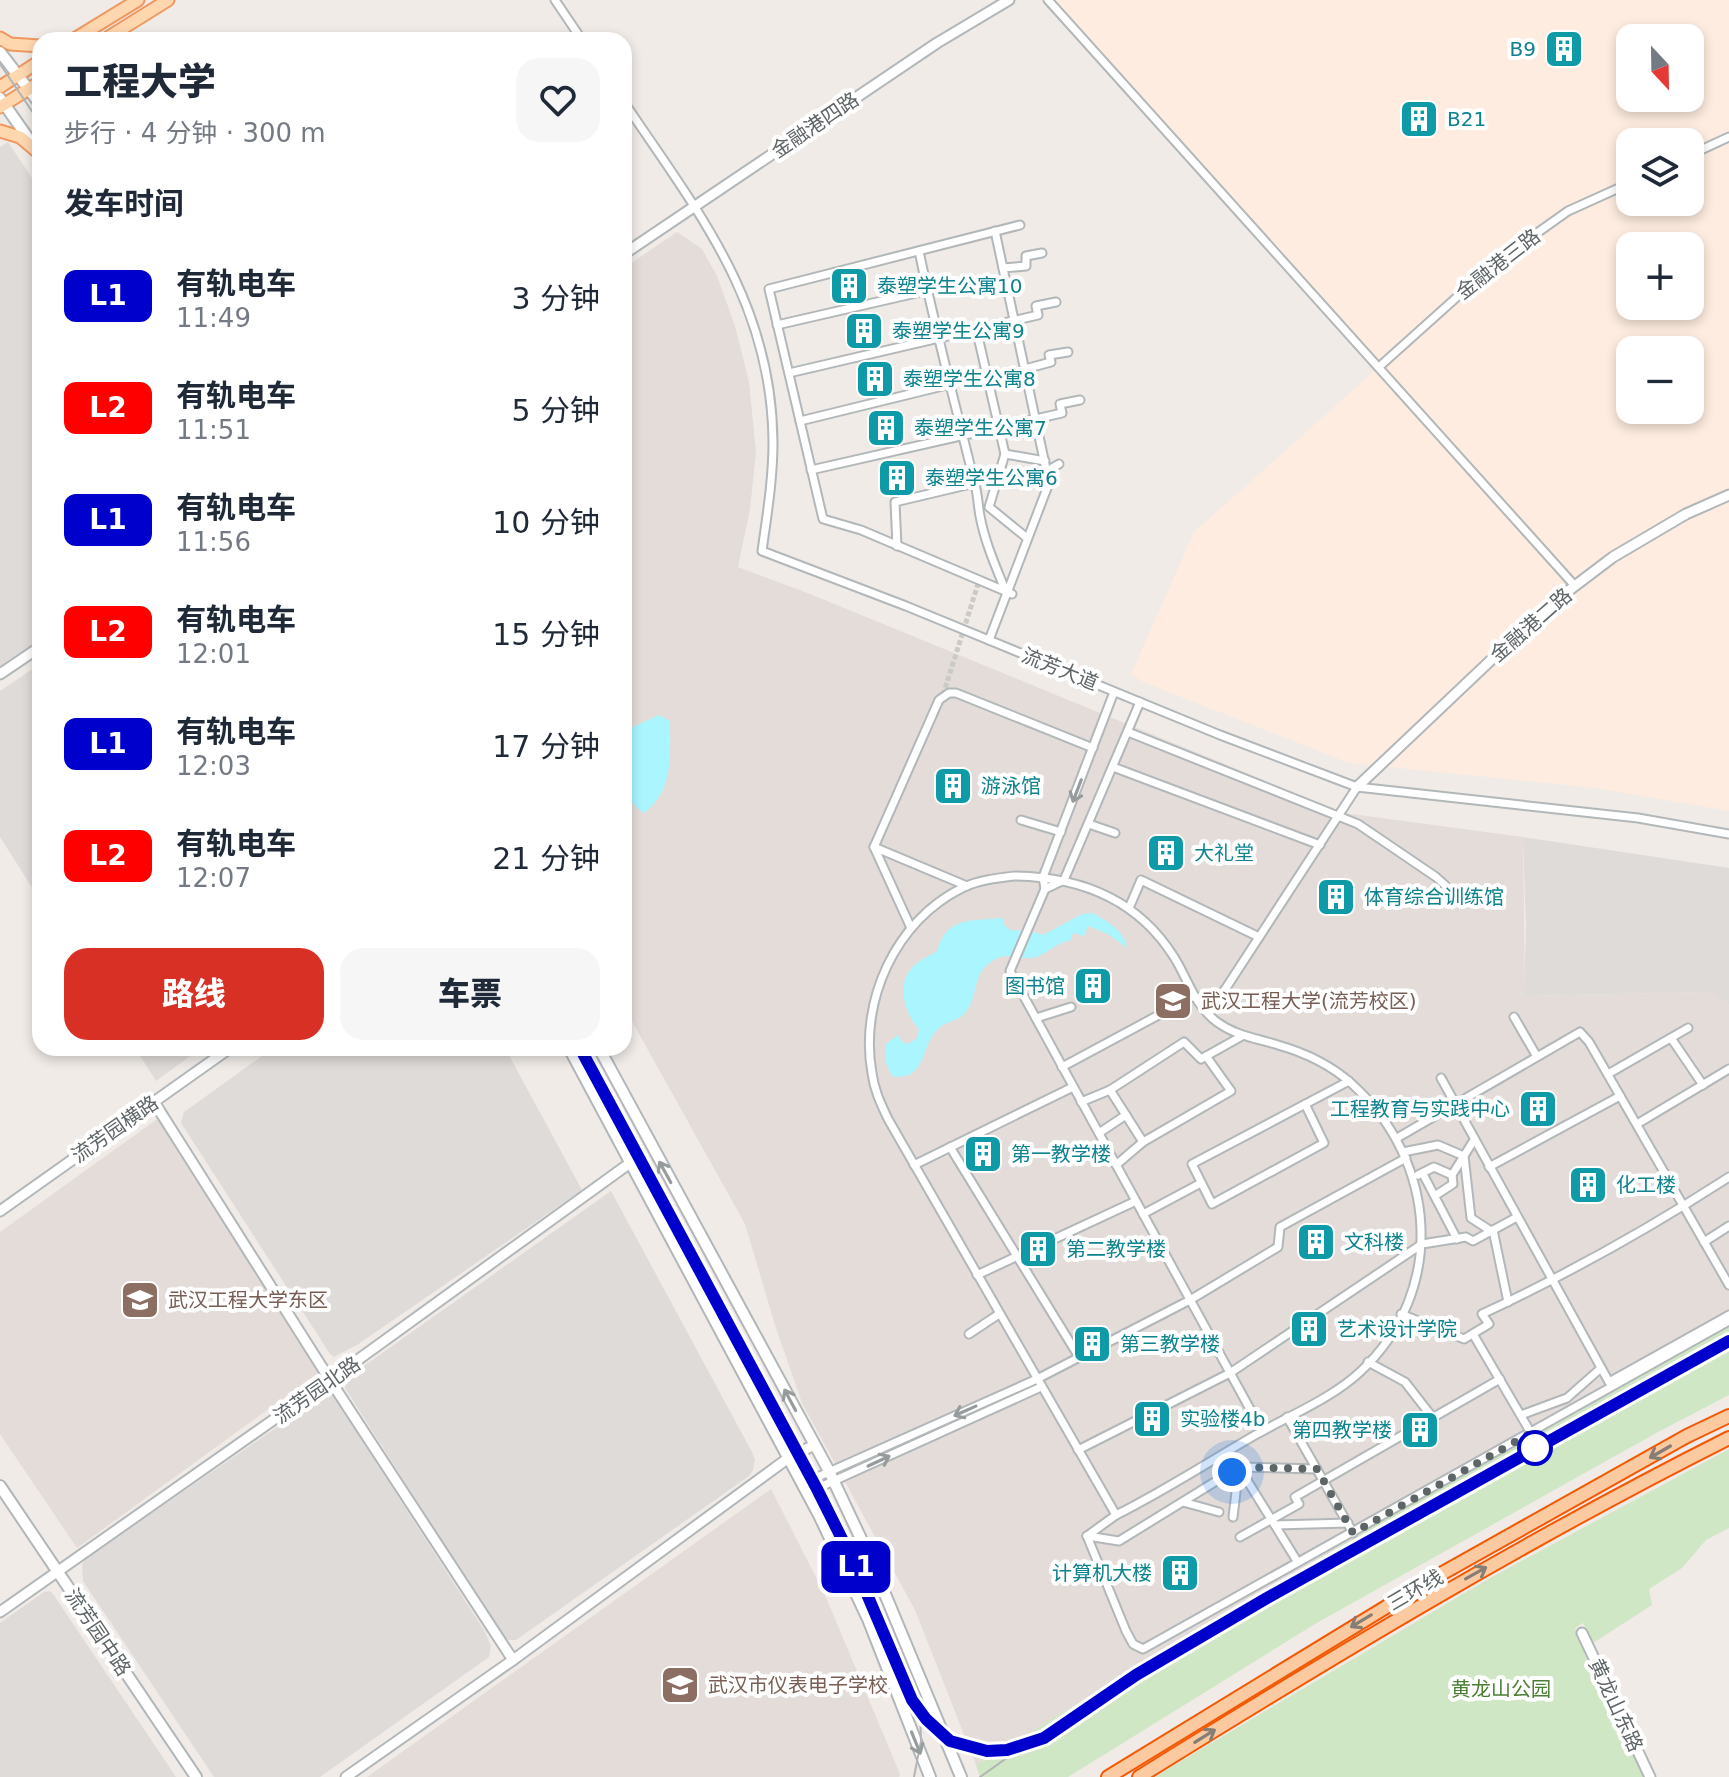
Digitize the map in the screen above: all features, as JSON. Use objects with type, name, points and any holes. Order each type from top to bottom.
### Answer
[{"type":"highway","name":"三环线","points":[[1108,1777],[1419,1587],[1729,1414]]},
{"type":"highway","name":"三环线","points":[[1139,1777],[1442,1592],[1632,1487],[1729,1438]]},
{"type":"main road","points":[[85,32],[138,0]]},
{"type":"main road","points":[[117,32],[168,0]]},
{"type":"main road","points":[[0,38],[10,44],[32,45]]},
{"type":"main road","points":[[0,52],[32,93]]},
{"type":"main road","points":[[0,87],[32,66]]},
{"type":"main road","points":[[32,87],[2,103],[32,144]]},
{"type":"main road","points":[[0,131],[20,137],[32,148]]},
{"type":"main road","points":[[573,1056],[805,1488],[868,1619],[930,1777]]},
{"type":"main road","points":[[603,1056],[832,1476],[870,1558],[961,1777]]},
{"type":"main road","name":"流芳园中路","points":[[0,1486],[196,1777]]},
{"type":"street","points":[[555,0],[577,32]]},
{"type":"street","name":"金融港四路","points":[[632,249],[937,43],[1009,0]]},
{"type":"street","points":[[1048,0],[1575,586]]},
{"type":"street","points":[[632,114],[695,206]]},
{"type":"street","points":[[1704,149],[1729,137]]},
{"type":"street","name":"金融港三路","points":[[1380,366],[1496,262],[1568,211],[1616,189]]},
{"type":"street","name":"流芳大道","points":[[695,206],[721,247],[737,281],[755,328],[765,370],[773,442],[762,551],[1357,787],[1638,818],[1729,834]]},
{"type":"street","points":[[1009,593],[844,524],[823,519],[769,289],[1020,225]]},
{"type":"street","points":[[989,640],[1049,483],[995,231]]},
{"type":"street","points":[[919,251],[925,291],[951,384],[984,533],[1009,593]]},
{"type":"street","points":[[1003,268],[1026,266],[1026,256],[1042,253]]},
{"type":"street","points":[[777,325],[925,291]]},
{"type":"street","points":[[789,373],[1038,315],[1036,306],[1056,302]]},
{"type":"street","points":[[976,328],[1005,454],[989,507],[1027,538]]},
{"type":"street","points":[[1025,369],[1051,362],[1049,355],[1068,352]]},
{"type":"street","points":[[800,421],[951,384]]},
{"type":"street","points":[[811,470],[1036,420],[1062,413],[1060,404],[1080,400]]},
{"type":"street","points":[[1005,454],[1045,461]]},
{"type":"street","points":[[1047,471],[1059,464]]},
{"type":"street","points":[[897,546],[895,502],[975,483]]},
{"type":"street","name":"金融港二路","points":[[1357,787],[1547,607],[1613,557],[1686,514],[1729,495]]},
{"type":"street","points":[[0,674],[32,652]]},
{"type":"street","points":[[1114,692],[1043,877],[1045,889],[1010,971],[1262,1431]]},
{"type":"street","points":[[874,847],[907,786],[939,700],[949,693],[956,693],[1093,748]]},
{"type":"street","points":[[1045,889],[1064,880],[1140,702]]},
{"type":"street","points":[[1128,732],[1358,824],[1445,885]]},
{"type":"street","points":[[1113,767],[1320,845]]},
{"type":"street","points":[[1209,1014],[1357,787]]},
{"type":"street","points":[[1021,820],[1061,832]]},
{"type":"street","points":[[1089,824],[1115,833]]},
{"type":"street","points":[[874,847],[967,886]]},
{"type":"street","points":[[874,847],[911,928]]},
{"type":"street","points":[[1087,1536],[1116,1515],[1346,1382],[1368,1362],[1395,1327],[1419,1266],[1422,1244],[1420,1203],[1397,1138],[1375,1106],[1349,1081],[1322,1061],[1242,1036],[1209,1014],[1194,996],[1171,953],[1129,908],[1099,890],[1043,877],[1006,877],[967,886],[942,900],[911,928],[892,957],[873,1004],[869,1035],[875,1088],[888,1119],[1116,1515]]},
{"type":"street","points":[[1129,908],[1141,880],[1259,937]]},
{"type":"street","points":[[1062,1067],[1194,996]]},
{"type":"street","points":[[1036,1018],[1071,1007]]},
{"type":"street","points":[[1514,1017],[1536,1055]]},
{"type":"street","points":[[1608,1074],[1688,1028]]},
{"type":"street","points":[[1397,1138],[1580,1032],[1586,1036],[1729,1285]]},
{"type":"street","points":[[1081,1102],[1110,1090],[1184,1042],[1201,1059],[1242,1036]]},
{"type":"street","points":[[1671,1038],[1703,1085]]},
{"type":"street","name":"流芳园横路","points":[[0,1211],[219,1056]]},
{"type":"street","points":[[1116,1165],[1143,1142],[1231,1091],[1206,1056]]},
{"type":"street","points":[[1637,1124],[1729,1069]]},
{"type":"street","points":[[1441,1078],[1609,1382],[1729,1318]]},
{"type":"street","points":[[1305,1104],[1324,1143],[1212,1204],[1192,1164],[1305,1104],[1349,1081]]},
{"type":"street","points":[[914,1165],[1073,1087]]},
{"type":"street","points":[[1110,1090],[1143,1142]]},
{"type":"street","points":[[1489,1167],[1620,1096]]},
{"type":"street","points":[[154,1102],[330,1380],[513,1660]]},
{"type":"street","points":[[1099,1133],[1126,1115]]},
{"type":"street","points":[[1436,1195],[1453,1184],[1452,1175],[1474,1140]]},
{"type":"street","points":[[832,1476],[1037,1379],[1190,1300],[1278,1247],[1280,1227],[1404,1155],[1438,1145],[1464,1156]]},
{"type":"street","points":[[950,1147],[1079,1357]]},
{"type":"street","points":[[1464,1156],[1471,1218],[1492,1231],[1508,1302]]},
{"type":"street","name":"流芳园北路","points":[[0,1612],[330,1380],[630,1163]]},
{"type":"street","points":[[1413,1178],[1434,1167],[1452,1175]]},
{"type":"street","points":[[1423,1174],[1457,1239]]},
{"type":"street","points":[[1401,1314],[1464,1339],[1489,1324],[1482,1314],[1553,1281],[1729,1177]]},
{"type":"street","points":[[1143,1214],[1201,1183]]},
{"type":"street","points":[[977,1275],[1136,1201]]},
{"type":"street","points":[[1078,1450],[1230,1373],[1422,1244],[1466,1237],[1473,1241],[1517,1217]]},
{"type":"street","points":[[1704,1242],[1729,1226]]},
{"type":"street","points":[[969,1334],[999,1314]]},
{"type":"street","points":[[1087,1536],[1126,1631],[1133,1644],[1143,1649],[1531,1433],[1729,1318]]},
{"type":"street","points":[[1473,1334],[1531,1433]]},
{"type":"street","points":[[1368,1362],[1405,1382],[1433,1418]]},
{"type":"street","points":[[1521,1415],[1567,1398],[1601,1368]]},
{"type":"street","points":[[1240,1537],[1273,1522],[1299,1504],[1295,1497],[1500,1379]]},
{"type":"street","points":[[805,1488],[1041,1387]]},
{"type":"street","points":[[1567,1398],[1574,1408]]},
{"type":"street","points":[[1287,1417],[1353,1533]]},
{"type":"street","points":[[346,1777],[513,1660],[787,1459],[814,1445]]},
{"type":"street","points":[[1229,1451],[1297,1561]]},
{"type":"street","points":[[1087,1536],[1119,1541],[1239,1467],[1317,1469]]},
{"type":"street","points":[[1233,1517],[1239,1467]]},
{"type":"street","points":[[1183,1502],[1219,1512]]},
{"type":"street","points":[[1273,1522],[1348,1523]]},
{"type":"street","name":"黄龙山东路","points":[[1582,1633],[1650,1777]]},
{"type":"shaded area","points":[[1048,0],[1729,0],[1729,811],[1594,788],[1349,763],[1143,682],[1131,674],[1194,532],[1379,367]]},
{"type":"shaded area","points":[[8,142],[32,178],[32,648],[0,671],[0,147]]},
{"type":"shaded area","name":"武汉工程大学(流芳校区)","points":[[677,232],[702,249],[717,276],[735,326],[749,382],[756,452],[750,509],[738,567],[1344,813],[1523,837],[1525,996],[1711,992],[1729,1005],[1729,1324],[1349,1540],[976,1765],[915,1610],[802,1403],[745,1224],[632,1021],[632,263]]},
{"type":"shaded area","points":[[32,669],[32,887],[0,837],[0,691]]},
{"type":"shaded area","points":[[1523,837],[1729,868],[1729,1005],[1711,992],[1524,996],[1526,928]]},
{"type":"shaded area","points":[[140,1056],[190,1056],[156,1081]]},
{"type":"shaded area","points":[[262,1056],[509,1056],[582,1190],[357,1345],[334,1357],[181,1123],[184,1112]]},
{"type":"shaded area","name":"武汉工程大学东区","points":[[160,1117],[325,1368],[77,1548],[0,1434],[0,1232]]},
{"type":"shaded area","points":[[611,1191],[752,1452],[755,1460],[753,1470],[749,1476],[516,1640],[509,1640],[503,1637],[345,1388],[347,1378]]},
{"type":"shaded area","points":[[325,1394],[332,1394],[484,1630],[491,1646],[489,1657],[320,1777],[214,1777],[83,1581],[82,1565],[84,1560]]},
{"type":"shaded area","name":"武汉市仪表电子学校","points":[[771,1489],[825,1595],[899,1777],[367,1777]]},
{"type":"shaded area","points":[[50,1591],[176,1777],[0,1777],[0,1623]]},
{"type":"green space","points":[[1729,1324],[1729,1395],[1315,1624],[1068,1777],[980,1777],[976,1765],[1349,1540]]},
{"type":"green space","name":"黄龙山公园","points":[[1729,1449],[1729,1528],[1706,1540],[1682,1568],[1649,1589],[1652,1605],[1593,1643],[1583,1623],[1575,1628],[1585,1655],[1646,1777],[1154,1777],[1490,1578]]},
{"type":"water","points":[[659,715],[670,721],[665,783],[654,804],[644,813],[632,802],[632,727]]},
{"type":"water","points":[[1092,913],[1119,931],[1127,948],[1108,934],[1088,926],[1084,936],[1073,933],[1070,941],[1036,957],[1008,956],[994,960],[981,972],[970,1006],[959,1018],[945,1024],[933,1035],[917,1068],[903,1076],[892,1076],[885,1061],[886,1044],[898,1035],[902,1042],[908,1044],[917,1038],[919,1029],[906,1006],[905,979],[917,963],[937,951],[941,940],[954,926],[962,922],[1003,918],[1003,924],[1010,930],[1043,935],[1082,914]]},
{"type":"tunnel","points":[[943,695],[979,581]]},
{"type":"tram line","points":[[0,64],[32,111]]},
{"type":"tram line","points":[[584,1056],[817,1489],[853,1560],[923,1716],[939,1734],[973,1749],[1009,1749],[1044,1738]]},
{"type":"tram line","name":"L1","points":[[584,1056],[817,1489],[852,1559],[912,1700],[935,1729],[950,1741],[969,1748],[1007,1750],[1044,1738],[1136,1675],[1267,1598],[1729,1341]]},
{"type":"tram line","points":[[980,1777],[1095,1695],[1641,1381],[1729,1335]]},
{"type":"tram line","points":[[914,1777],[921,1741],[920,1710]]},
{"type":"place","name":"B9","points":[[1564,49]]},
{"type":"place","name":"B21","points":[[1419,119]]},
{"type":"place","name":"泰塑学生公寓10","points":[[849,286]]},
{"type":"place","name":"泰塑学生公寓9","points":[[864,331]]},
{"type":"place","name":"泰塑学生公寓8","points":[[875,379]]},
{"type":"place","name":"泰塑学生公寓7","points":[[886,428]]},
{"type":"place","name":"泰塑学生公寓6","points":[[897,478]]},
{"type":"place","name":"游泳馆","points":[[953,786]]},
{"type":"place","name":"大礼堂","points":[[1166,853]]},
{"type":"place","name":"体育综合训练馆","points":[[1336,897]]},
{"type":"place","name":"图书馆","points":[[1093,986]]},
{"type":"place","name":"武汉工程大学(流芳校区)","points":[[1173,1001]]},
{"type":"place","name":"工程教育与实践中心","points":[[1538,1109]]},
{"type":"place","name":"第一教学楼","points":[[983,1154]]},
{"type":"place","name":"化工楼","points":[[1588,1185]]},
{"type":"place","name":"文科楼","points":[[1316,1242]]},
{"type":"place","name":"第二教学楼","points":[[1038,1249]]},
{"type":"place","name":"武汉工程大学东区","points":[[140,1300]]},
{"type":"place","name":"艺术设计学院","points":[[1309,1329]]},
{"type":"place","name":"第三教学楼","points":[[1092,1344]]},
{"type":"place","name":"实验楼4b","points":[[1152,1419]]},
{"type":"place","name":"第四教学楼","points":[[1420,1430]]},
{"type":"place","name":"计算机大楼","points":[[1180,1573]]},
{"type":"place","name":"武汉市仪表电子学校","points":[[680,1685]]},
{"type":"route","points":[[1232,1472],[1239,1467],[1317,1469],[1353,1533],[1531,1433],[1535,1448]]}]
